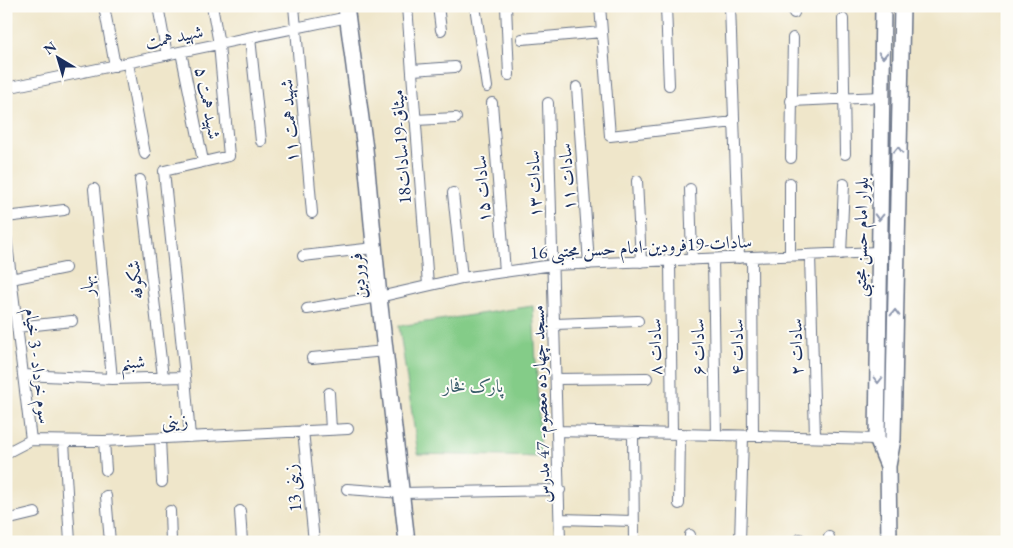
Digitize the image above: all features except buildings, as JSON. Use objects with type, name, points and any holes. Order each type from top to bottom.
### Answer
[{"type":"main road","name":"بلوار امام حسن مجتبی","points":[[883,6],[878,252],[877,439],[888,466]]},
{"type":"main road","name":"بلوار امام حسن مجتبی","points":[[889,542],[888,466],[893,439],[901,14],[906,6]]},
{"type":"main road","name":"فروردین","points":[[347,12],[365,149],[379,297],[407,542]]},
{"type":"street","points":[[104,6],[115,66]]},
{"type":"street","points":[[158,6],[167,55]]},
{"type":"street","points":[[190,437],[164,171],[229,156],[219,44],[212,6]]},
{"type":"street","name":"شهید همت ۱۱","points":[[294,6],[298,28],[312,213]]},
{"type":"street","name":"18میثاق-19سادات","points":[[407,6],[428,285]]},
{"type":"street","points":[[438,6],[441,30]]},
{"type":"street","points":[[475,6],[486,87]]},
{"type":"street","points":[[506,6],[509,75]]},
{"type":"street","points":[[600,6],[610,136],[734,122]]},
{"type":"street","points":[[666,6],[669,85]]},
{"type":"street","points":[[730,6],[739,258]]},
{"type":"street","name":"شهید همت","points":[[6,88],[298,28],[347,12]]},
{"type":"street","points":[[842,19],[845,154]]},
{"type":"street","points":[[522,39],[602,32]]},
{"type":"street","points":[[250,38],[261,141]]},
{"type":"street","points":[[791,158],[793,38]]},
{"type":"street","name":"شهید همت ۵","points":[[181,52],[203,161]]},
{"type":"street","points":[[128,63],[145,154]]},
{"type":"street","points":[[413,70],[455,67]]},
{"type":"street","name":"سادات ۱۱","points":[[577,87],[588,264]]},
{"type":"street","points":[[791,101],[881,97]]},
{"type":"street","name":"سادات ۱۵","points":[[492,103],[505,272]]},
{"type":"street","name":"سادات ۱۳","points":[[548,103],[554,265]]},
{"type":"street","points":[[415,120],[456,118]]},
{"type":"street","name":"شکوفه","points":[[140,180],[163,377]]},
{"type":"street","points":[[637,180],[641,262]]},
{"type":"street","points":[[790,183],[790,256]]},
{"type":"street","points":[[841,254],[844,184]]},
{"type":"street","name":"بهار","points":[[94,189],[112,379]]},
{"type":"street","points":[[690,189],[692,260]]},
{"type":"street","points":[[453,193],[462,278]]},
{"type":"street","points":[[6,217],[64,210]]},
{"type":"street","name":"سوم خرداد - 3 خیام","points":[[6,236],[31,440]]},
{"type":"street","points":[[303,256],[374,248]]},
{"type":"street","name":"سادات-19فرودین-امام حسن مجتبی 16","points":[[307,308],[379,297],[462,278],[554,265],[878,252]]},
{"type":"street","name":"سادات ۲","points":[[810,255],[815,437]]},
{"type":"street","name":"سادات ۴","points":[[740,542],[748,436],[752,258]]},
{"type":"street","name":"سادات ۶","points":[[713,259],[716,435]]},
{"type":"street","name":"سادات ۸","points":[[670,261],[679,504]]},
{"type":"street","name":"مسجد چهارده معصوم- 47 مدرس","points":[[554,265],[560,542]]},
{"type":"street","points":[[11,279],[65,268]]},
{"type":"street","points":[[17,327],[72,321]]},
{"type":"street","points":[[555,324],[638,321]]},
{"type":"street","points":[[312,358],[386,351]]},
{"type":"street","name":"شبنم","points":[[23,375],[112,379],[185,377]]},
{"type":"street","points":[[556,379],[647,378]]},
{"type":"street","points":[[329,393],[331,430]]},
{"type":"street","name":"زینی","points":[[31,440],[64,442],[104,441],[348,429]]},
{"type":"street","name":"زینی 13","points":[[304,430],[314,542]]},
{"type":"street","points":[[557,431],[877,439]]},
{"type":"street","points":[[634,433],[634,542]]},
{"type":"street","points":[[160,438],[162,482]]},
{"type":"street","points":[[6,453],[31,440]]},
{"type":"street","points":[[104,441],[106,470]]},
{"type":"street","points":[[64,442],[70,542]]},
{"type":"street","points":[[347,489],[402,493],[560,490]]},
{"type":"street","points":[[106,496],[110,542]]},
{"type":"street","points":[[170,511],[171,542]]},
{"type":"street","points":[[240,511],[242,542]]},
{"type":"street","points":[[6,520],[35,513]]},
{"type":"street","points":[[560,519],[633,522]]},
{"type":"green space","name":"پارک فخار","points":[[533,306],[541,457],[418,454],[399,326]]}]
